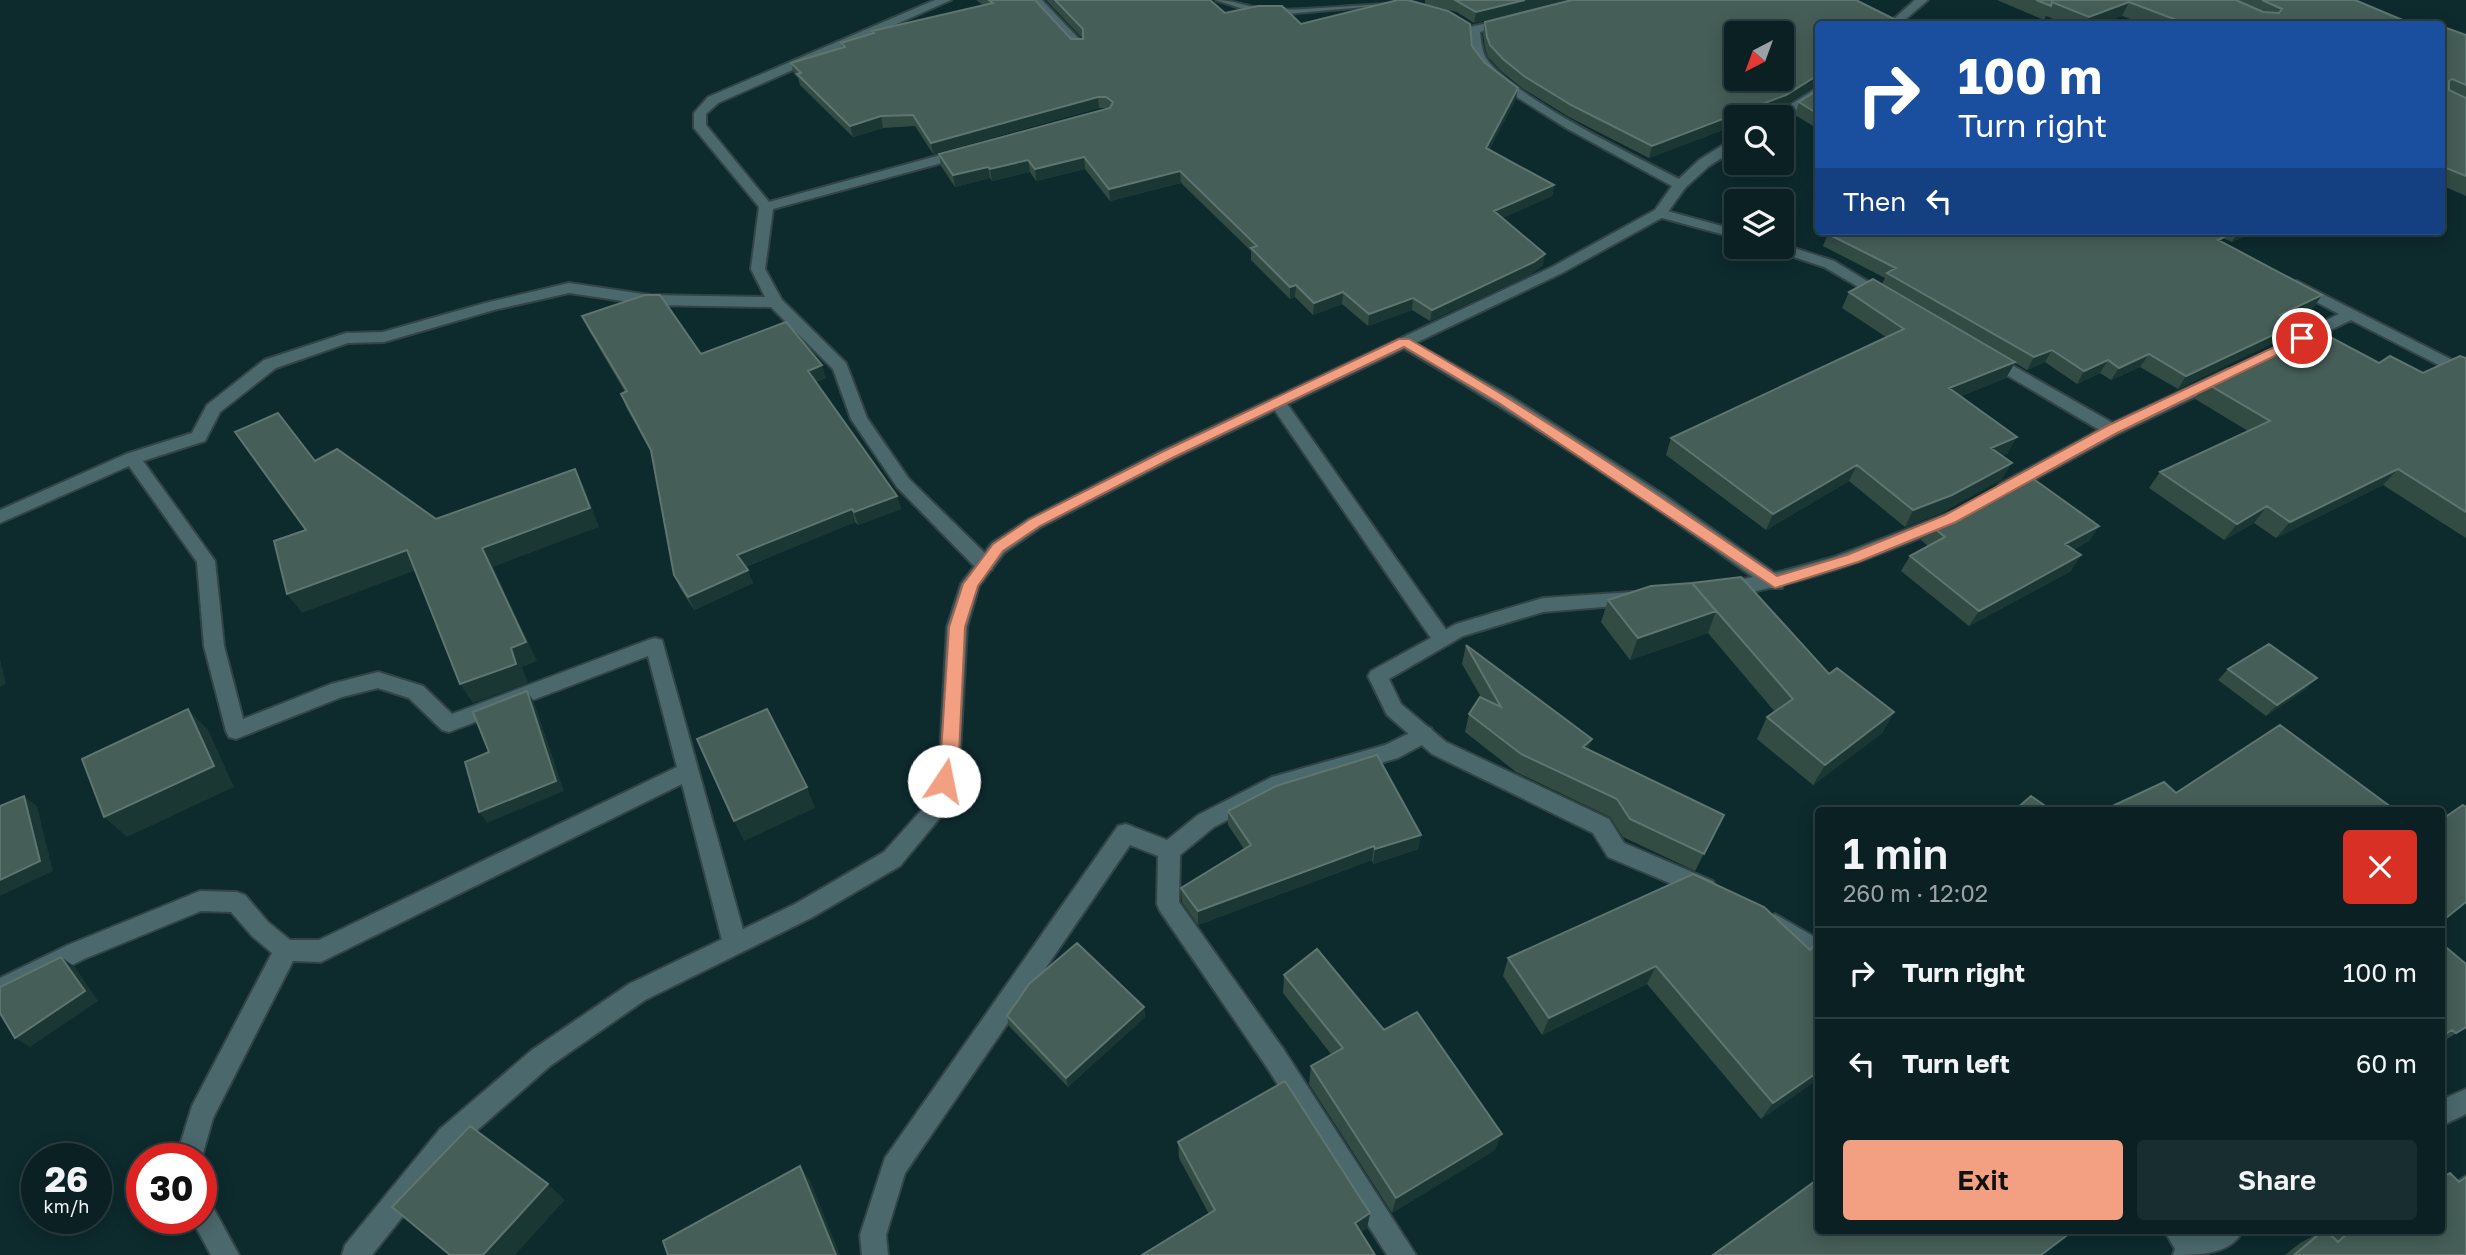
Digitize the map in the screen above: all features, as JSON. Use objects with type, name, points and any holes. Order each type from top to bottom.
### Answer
[{"type":"street","points":[[945,0],[713,100],[700,113],[699,125],[766,207],[758,269],[775,302],[840,368],[859,419],[903,483],[985,565]]},
{"type":"street","points":[[1036,0],[1078,45]]},
{"type":"street","points":[[1222,0],[1264,13],[1376,3],[1424,8]]},
{"type":"street","points":[[1898,21],[1922,0]]},
{"type":"street","points":[[1524,18],[1469,27],[1479,59],[1504,81],[1562,121],[1680,185]]},
{"type":"street","points":[[1794,106],[1815,93]]},
{"type":"street","points":[[766,207],[975,150]]},
{"type":"street","points":[[355,1255],[449,1138],[541,1058],[638,992],[803,911],[892,859],[937,808],[950,754],[957,627],[971,584],[998,548],[1035,523],[1278,401],[1557,270],[1660,213],[1680,185],[1704,163],[1724,150]]},
{"type":"street","points":[[1660,213],[1724,231]]},
{"type":"street","points":[[1794,252],[1829,264],[1900,306]]},
{"type":"street","points":[[2278,276],[2466,374]]},
{"type":"street","points":[[735,944],[655,645],[449,723],[416,692],[378,680],[338,690],[236,731],[214,646],[206,561],[132,458],[199,437],[213,409],[270,364],[346,338],[384,337],[490,306],[569,288],[650,300],[775,302]]},
{"type":"street","points":[[2275,351],[2350,315]]},
{"type":"street","points":[[1404,342],[1504,400],[1647,492],[1775,583]]},
{"type":"street","points":[[1971,347],[2112,430]]},
{"type":"street","points":[[1699,594],[1775,583],[1852,558],[1950,518],[2112,430],[2250,363]]},
{"type":"street","points":[[1278,401],[1442,639]]},
{"type":"street","points":[[1647,598],[1543,605],[1456,631],[1378,676],[1394,709],[1440,748],[1601,826],[1616,850],[1723,896]]},
{"type":"street","points":[[1403,1255],[1275,1058],[1168,904],[1169,851],[1206,821],[1279,783],[1391,752],[1424,734]]},
{"type":"street","points":[[0,990],[76,952],[200,901],[237,902],[260,929],[286,950],[321,951],[688,771]]},
{"type":"street","points":[[875,1255],[873,1236],[894,1167],[1126,833],[1169,851]]},
{"type":"street","points":[[1757,913],[1815,949]]},
{"type":"street","points":[[193,1143],[201,1115],[286,950]]},
{"type":"street","points":[[2445,1112],[2466,1101]]},
{"type":"street","points":[[214,1234],[226,1255]]},
{"type":"street","points":[[2189,1248],[2221,1234]]},
{"type":"lane","points":[[0,517],[132,458]]},
{"type":"building","points":[[989,0],[1035,0],[1071,39],[1083,39],[1083,29],[1055,0],[1210,0],[1225,13],[1258,6],[1282,6],[1301,24],[1398,0],[1408,0],[1448,11],[1470,24],[1472,46],[1485,63],[1518,88],[1486,148],[1554,185],[1494,211],[1545,254],[1534,262],[1432,310],[1413,298],[1369,314],[1343,292],[1314,303],[1296,285],[1290,287],[1251,248],[1257,246],[1180,171],[1109,189],[1084,157],[1035,169],[1028,160],[953,175],[939,154],[1110,108],[1113,102],[1106,97],[931,143],[913,115],[881,116],[850,126],[797,74],[801,73],[791,63],[845,47],[841,43],[874,33],[872,31],[993,3]]},
{"type":"building","points":[[1455,0],[1525,0],[1476,12]]},
{"type":"building","points":[[1572,0],[1856,0],[1898,21],[1815,21],[1815,77],[1794,90],[1794,21],[1724,21],[1724,91],[1792,91],[1760,105],[1724,105],[1724,119],[1652,146],[1571,105],[1524,76],[1490,45],[1485,22]]},
{"type":"building","points":[[2036,0],[2236,0],[2263,12],[2279,13],[2282,9],[2262,0],[2355,0],[2405,21],[2179,21],[2129,2],[2089,17],[2052,2],[2051,6]]},
{"type":"building","points":[[2445,27],[2466,35],[2466,85],[2452,79],[2449,81],[2449,90],[2466,98],[2466,176],[2445,168]]},
{"type":"building","points":[[1815,92],[1815,112],[1799,102]]},
{"type":"building","points":[[1830,235],[2220,235],[2224,237],[2218,240],[2322,295],[2280,315],[2296,324],[2186,376],[2149,354],[2119,368],[2108,360],[2084,371],[2052,350],[2034,357],[1887,273],[1896,268]]},
{"type":"building","points":[[1873,279],[2015,362],[1949,388],[2017,437],[1991,448],[2012,463],[1952,495],[1913,510],[1857,465],[1773,514],[1671,438],[1904,329],[1849,292]]},
{"type":"building","points":[[645,295],[660,295],[701,354],[786,322],[822,365],[808,371],[897,496],[854,512],[852,509],[737,555],[748,570],[688,597],[674,575],[651,450],[621,394],[627,391],[582,316]]},
{"type":"building","points":[[2317,330],[2379,363],[2390,356],[2423,373],[2460,356],[2466,358],[2466,512],[2398,469],[2290,522],[2267,506],[2237,524],[2160,472],[2270,421],[2206,383]]},
{"type":"building","points":[[278,413],[315,461],[337,449],[436,519],[575,469],[590,508],[482,548],[526,642],[511,648],[516,664],[460,684],[407,550],[287,594],[274,541],[306,530],[235,432]]},
{"type":"building","points":[[2028,475],[2099,526],[2065,544],[2081,555],[1979,611],[1910,556],[1945,537],[1929,524],[1966,509]]},
{"type":"building","points":[[1741,577],[1829,674],[1837,668],[1894,712],[1825,765],[1767,717],[1793,699],[1692,583]]},
{"type":"building","points":[[1692,583],[1716,611],[1638,638],[1608,600],[1651,586]]},
{"type":"building","points":[[2269,644],[2317,678],[2277,705],[2228,669]]},
{"type":"building","points":[[1466,645],[1592,739],[1583,747],[1724,815],[1704,854],[1630,819],[1617,799],[1521,754],[1469,714],[1480,697],[1501,707]]},
{"type":"building","points":[[527,691],[556,781],[479,812],[465,762],[489,752],[473,712]]},
{"type":"building","points":[[188,709],[214,766],[104,817],[82,759]]},
{"type":"building","points":[[767,709],[807,787],[734,821],[697,739]]},
{"type":"building","points":[[2280,725],[2391,807],[2110,807],[2164,782],[2176,793]]},
{"type":"building","points":[[1377,755],[1421,835],[1375,849],[1374,846],[1198,911],[1181,888],[1251,845],[1228,811],[1276,786]]},
{"type":"building","points":[[24,796],[40,861],[0,880],[0,806]]},
{"type":"building","points":[[2031,796],[2047,807],[2018,807]]},
{"type":"building","points":[[2463,805],[2466,807],[2466,902],[2445,919],[2445,817]]},
{"type":"building","points":[[1693,874],[1764,907],[1810,950],[1815,945],[1815,1074],[1773,1103],[1656,966],[1549,1018],[1508,958]]},
{"type":"building","points":[[1077,943],[1144,1007],[1066,1078],[1007,1016],[1029,984]]},
{"type":"building","points":[[2445,946],[2466,964],[2466,1027],[2456,1033],[2452,1030],[2445,1034]]},
{"type":"building","points":[[1317,949],[1384,1030],[1417,1012],[1502,1134],[1396,1198],[1311,1066],[1343,1048],[1284,975]]},
{"type":"building","points":[[61,957],[85,991],[15,1038],[0,1013],[0,987]]},
{"type":"building","points":[[1285,1081],[1370,1213],[1355,1223],[1375,1255],[1142,1255],[1215,1210],[1178,1142]]},
{"type":"building","points":[[470,1126],[548,1184],[483,1255],[450,1255],[392,1207]]},
{"type":"building","points":[[800,1166],[836,1255],[668,1255],[663,1241]]},
{"type":"building","points":[[2450,1173],[2459,1182],[2466,1177],[2466,1255],[2294,1255],[2319,1234],[2330,1234],[2338,1242],[2347,1234],[2445,1234],[2445,1176]]},
{"type":"building","points":[[1815,1181],[1815,1234],[2069,1234],[2041,1255],[1713,1255]]},
{"type":"route","points":[[944,781],[950,754],[957,627],[971,584],[998,548],[1035,523],[1167,455],[1404,342],[1504,400],[1658,499],[1775,583],[1852,558],[1950,518],[2112,430],[2302,338]]}]
